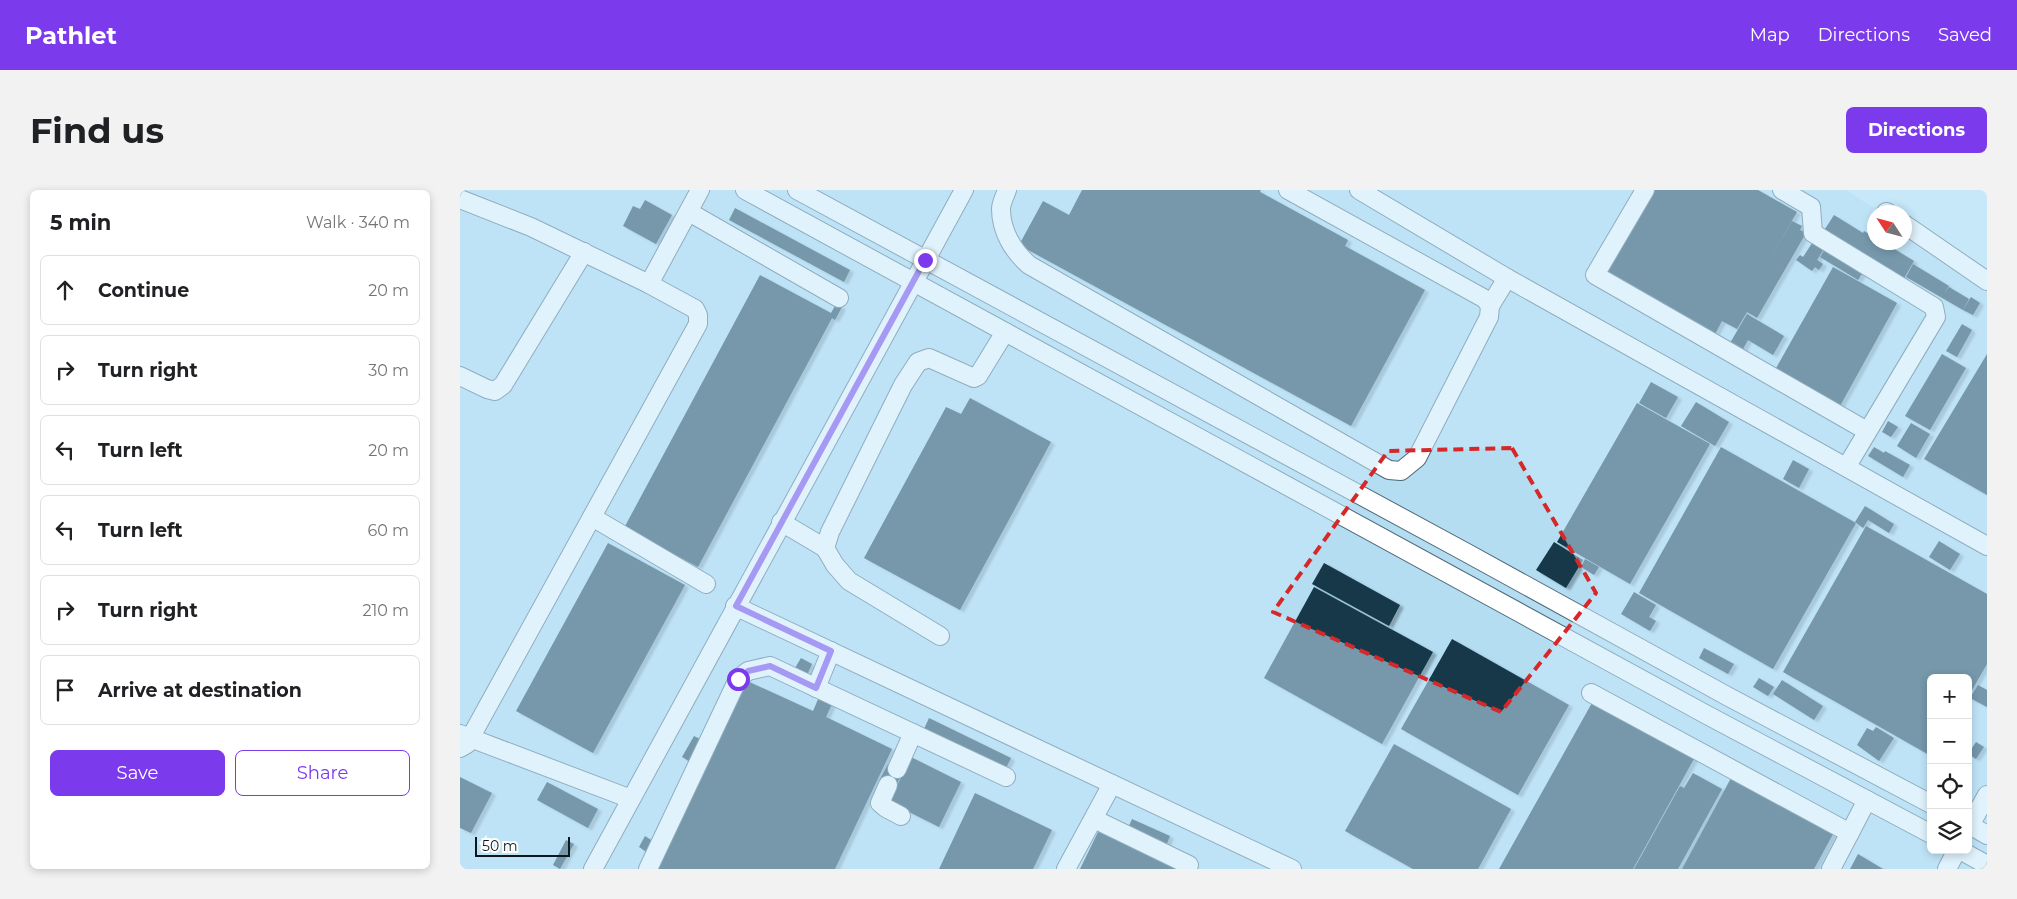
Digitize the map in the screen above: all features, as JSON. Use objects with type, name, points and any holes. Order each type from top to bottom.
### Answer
[{"type":"street","points":[[649,284],[700,190]]},
{"type":"street","points":[[745,190],[1454,577],[1927,832]]},
{"type":"street","points":[[797,190],[1736,701],[1927,802]]},
{"type":"street","points":[[593,869],[964,190]]},
{"type":"street","points":[[1007,190],[1001,207],[1003,222],[1009,240],[1018,256],[1029,265],[1389,470],[1402,471],[1417,458],[1489,317],[1490,306],[1507,278]]},
{"type":"street","points":[[1288,190],[1485,299],[1490,306]]},
{"type":"street","points":[[1359,190],[1507,278],[1847,466],[1987,546]]},
{"type":"street","points":[[1645,190],[1596,275],[1867,431]]},
{"type":"street","points":[[1782,190],[1811,208],[1813,233],[1934,307],[1936,317],[1847,466]]},
{"type":"street","points":[[460,199],[531,227],[584,252],[694,309],[698,316],[698,324],[592,517],[463,740],[631,799]]},
{"type":"street","points":[[689,212],[839,298]]},
{"type":"street","points":[[1912,229],[1987,281]]},
{"type":"street","points":[[460,376],[487,389],[495,390],[503,384],[584,252]]},
{"type":"street","points":[[826,548],[830,532],[903,385],[918,362],[928,358],[974,378],[978,376],[1005,332]]},
{"type":"street","points":[[592,517],[706,584]]},
{"type":"street","points":[[781,522],[826,548],[835,565],[849,581],[940,636]]},
{"type":"street","points":[[1454,577],[1467,553]]},
{"type":"street","points":[[736,606],[1292,869]]},
{"type":"street","points":[[816,688],[831,651]]},
{"type":"street","points":[[648,869],[738,679],[748,671],[770,666],[1006,777]]},
{"type":"street","points":[[1590,693],[1850,833]]},
{"type":"street","points":[[896,768],[913,733]]},
{"type":"street","points":[[1066,869],[1112,784]]},
{"type":"street","points":[[888,785],[880,803],[901,816]]},
{"type":"street","points":[[1972,821],[1987,795]]},
{"type":"street","points":[[1831,869],[1867,800]]},
{"type":"street","points":[[1094,819],[1189,865]]},
{"type":"street","points":[[1972,827],[1987,834]]},
{"type":"street","points":[[1947,869],[1956,854]]},
{"type":"street","points":[[1966,854],[1987,865]]},
{"type":"highlighted area","points":[[1512,448],[1596,593],[1501,712],[1273,612],[1388,451]]},
{"type":"shaded area","points":[[460,190],[1846,190],[1869,205],[1867,205],[1867,250],[1912,250],[1912,233],[1987,282],[1987,869],[460,869]]},
{"type":"building","points":[[1082,190],[1261,190],[1260,192],[1348,240],[1345,246],[1425,290],[1351,426],[1019,245],[1043,201],[1069,215]]},
{"type":"building","points":[[1654,190],[1758,190],[1797,212],[1766,265],[1792,221],[1802,226],[1800,230],[1806,233],[1757,318],[1747,312],[1737,329],[1722,321],[1714,336],[1606,274]]},
{"type":"building","points":[[645,200],[672,215],[656,244],[623,226],[633,206],[640,209]]},
{"type":"building","points":[[735,208],[850,270],[844,282],[729,220]]},
{"type":"building","points":[[1834,215],[1863,233],[1864,231],[1867,233],[1867,250],[1896,250],[1914,261],[1903,280],[1823,232]]},
{"type":"building","points":[[1816,237],[1827,244],[1817,260],[1823,264],[1819,270],[1815,267],[1812,271],[1796,260],[1800,255],[1803,257]]},
{"type":"building","points":[[1828,244],[1866,267],[1858,280],[1820,257]]},
{"type":"building","points":[[1913,264],[1949,286],[1944,293],[1949,287],[1969,299],[1963,310],[1906,277]]},
{"type":"building","points":[[1833,267],[1897,303],[1840,406],[1775,370]]},
{"type":"building","points":[[760,275],[831,313],[836,304],[842,307],[835,320],[832,318],[698,567],[624,528]]},
{"type":"building","points":[[1971,297],[1980,303],[1973,315],[1963,310]]},
{"type":"building","points":[[1747,314],[1784,336],[1773,355],[1748,340],[1742,351],[1730,343]]},
{"type":"building","points":[[1962,324],[1972,330],[1957,357],[1946,351]]},
{"type":"building","points":[[1942,354],[1966,368],[1930,430],[1905,416]]},
{"type":"building","points":[[1987,354],[1987,495],[1924,459]]},
{"type":"building","points":[[1651,382],[1678,397],[1666,418],[1639,403]]},
{"type":"building","points":[[970,398],[1051,442],[960,610],[864,558],[946,407],[961,414]]},
{"type":"building","points":[[1696,402],[1729,422],[1715,446],[1681,426]]},
{"type":"building","points":[[1637,403],[1710,444],[1630,584],[1557,542]]},
{"type":"building","points":[[1888,421],[1898,427],[1891,437],[1882,432]]},
{"type":"building","points":[[1911,423],[1930,434],[1916,458],[1897,446]]},
{"type":"building","points":[[1721,447],[1856,523],[1773,669],[1639,593]]},
{"type":"building","points":[[1874,447],[1910,465],[1903,477],[1868,456]]},
{"type":"building","points":[[1793,460],[1809,469],[1799,488],[1783,479]]},
{"type":"building","points":[[1865,506],[1894,524],[1889,533],[1868,520],[1863,528],[1855,522]]},
{"type":"building","points":[[1866,526],[1987,594],[1987,664],[1972,690],[1972,674],[1927,674],[1927,754],[1783,672]]},
{"type":"building","points":[[1939,541],[1960,554],[1950,570],[1929,557]]},
{"type":"building","points":[[1554,542],[1583,560],[1566,588],[1536,570]]},
{"type":"building","points":[[608,543],[685,585],[593,753],[516,711]]},
{"type":"building","points":[[1585,559],[1599,567],[1594,575],[1581,567]]},
{"type":"building","points":[[1324,563],[1400,605],[1389,626],[1312,584]]},
{"type":"building","points":[[1314,587],[1433,652],[1382,744],[1264,678]]},
{"type":"building","points":[[1634,592],[1656,605],[1649,617],[1656,621],[1650,631],[1621,614]]},
{"type":"building","points":[[1452,639],[1569,705],[1518,795],[1401,729]]},
{"type":"building","points":[[1704,648],[1734,664],[1728,674],[1699,658]]},
{"type":"building","points":[[801,658],[812,664],[807,675],[795,668]]},
{"type":"building","points":[[1759,678],[1774,687],[1768,696],[1753,687]]},
{"type":"building","points":[[745,680],[813,711],[819,697],[832,704],[826,717],[892,749],[835,869],[656,869]]},
{"type":"building","points":[[1782,680],[1823,706],[1814,720],[1773,694]]},
{"type":"building","points":[[1978,685],[1987,690],[1987,707],[1972,699],[1972,695]]},
{"type":"building","points":[[1593,701],[1695,757],[1633,869],[1499,869]]},
{"type":"building","points":[[929,718],[1011,758],[1006,768],[924,729]]},
{"type":"building","points":[[1876,727],[1894,738],[1879,761],[1857,745],[1867,728],[1873,731]]},
{"type":"building","points":[[694,736],[704,741],[692,763],[682,757]]},
{"type":"building","points":[[1976,742],[1984,747],[1976,759],[1972,756],[1972,748]]},
{"type":"building","points":[[1394,744],[1511,809],[1478,869],[1413,869],[1345,831]]},
{"type":"building","points":[[911,757],[961,782],[939,827],[889,802]]},
{"type":"building","points":[[888,764],[903,771],[895,788],[879,781]]},
{"type":"building","points":[[1693,773],[1722,789],[1678,869],[1634,869],[1680,786],[1684,788]]},
{"type":"building","points":[[460,777],[492,793],[471,833],[460,828]]},
{"type":"building","points":[[1731,778],[1833,834],[1814,869],[1682,869]]},
{"type":"building","points":[[547,782],[598,809],[588,828],[537,800]]},
{"type":"building","points":[[975,793],[1052,830],[1033,869],[939,869]]},
{"type":"building","points":[[1132,819],[1170,836],[1166,846],[1128,828]]},
{"type":"building","points":[[1099,830],[1176,867],[1175,869],[1080,869]]},
{"type":"building","points":[[645,836],[654,842],[648,853],[639,847]]},
{"type":"building","points":[[566,840],[574,844],[560,869],[553,865]]},
{"type":"building","points":[[1858,854],[1883,869],[1850,869]]},
{"type":"route","points":[[738,679],[748,671],[770,666],[816,688],[831,651],[736,606],[925,260]]}]
